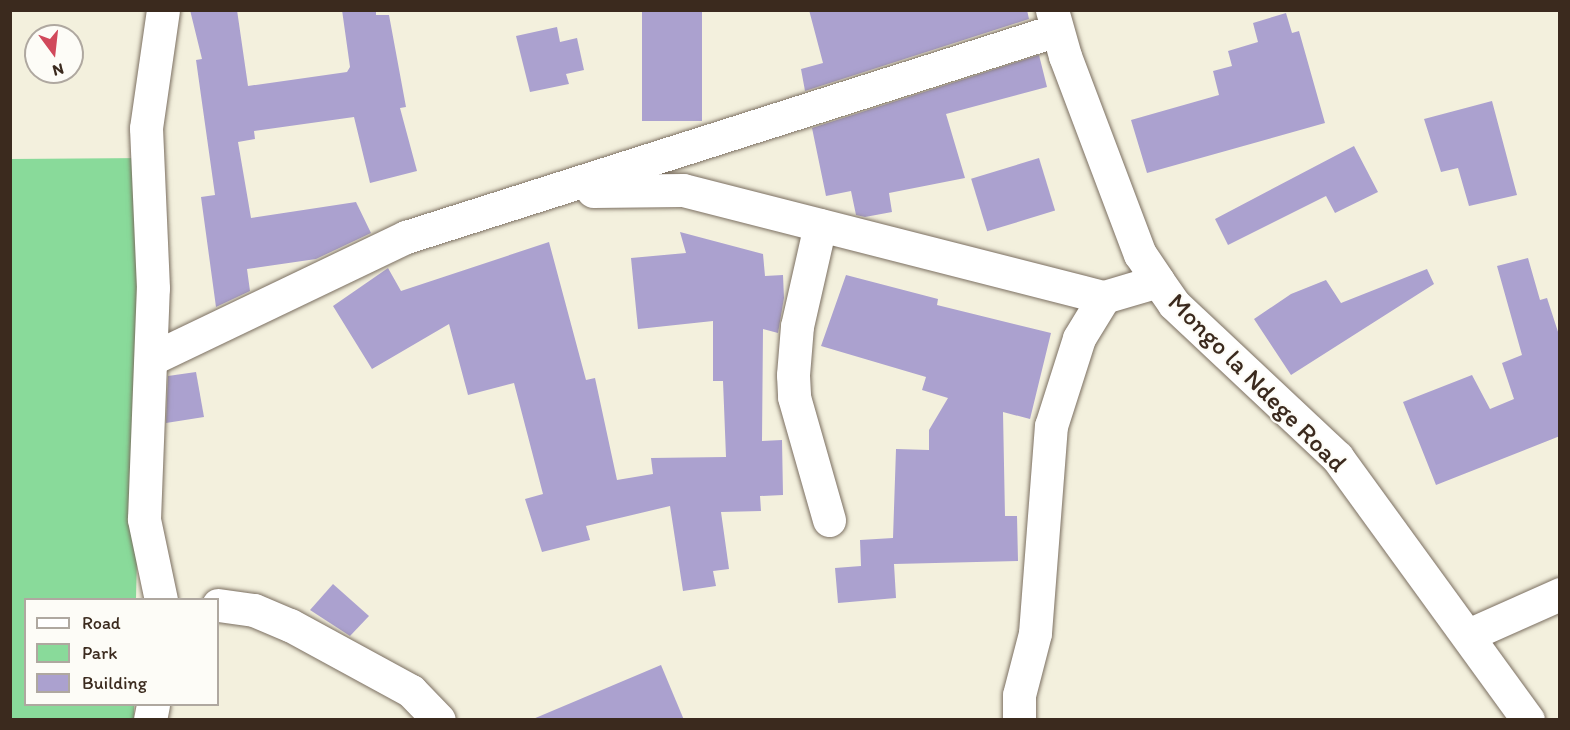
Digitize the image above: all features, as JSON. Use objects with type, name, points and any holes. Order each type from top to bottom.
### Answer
[{"type":"street","points":[[161,598],[144,519],[153,288],[146,128],[163,10]]},
{"type":"street","points":[[151,359],[406,237],[547,194],[1054,20]]},
{"type":"street","name":"Mongo la Ndege Road","points":[[1054,20],[1140,254],[1174,304],[1337,457],[1528,720]]},
{"type":"street","points":[[547,194],[683,190],[1104,297],[1158,280]]},
{"type":"street","points":[[820,225],[797,326],[794,386],[829,520]]},
{"type":"street","points":[[1019,720],[1019,695],[1035,633],[1052,426],[1079,338],[1104,297]]},
{"type":"street","points":[[1468,635],[1560,594]]},
{"type":"street","points":[[219,605],[254,610],[290,625],[411,691],[439,720]]},
{"type":"green space","points":[[147,158],[136,598],[24,598],[24,706],[134,706],[134,719],[11,719],[10,159]]},
{"type":"building","points":[[190,10],[237,10],[248,86],[347,72],[350,67],[342,10],[376,10],[376,15],[389,15],[406,107],[400,108],[417,171],[370,183],[354,117],[254,131],[255,139],[238,142],[251,218],[356,202],[371,233],[316,259],[247,269],[250,291],[216,307],[201,197],[215,195],[196,60],[202,59]]},
{"type":"building","points":[[642,10],[702,10],[702,121],[642,121]]},
{"type":"building","points":[[809,10],[1027,10],[1029,19],[805,91],[801,69],[823,63]]},
{"type":"building","points":[[1286,13],[1292,33],[1299,31],[1325,123],[1147,173],[1131,120],[1219,95],[1213,71],[1232,66],[1228,51],[1258,42],[1253,23]]},
{"type":"building","points":[[557,27],[560,42],[577,38],[584,70],[566,74],[569,84],[530,92],[516,36]]},
{"type":"building","points":[[1039,55],[1047,87],[946,114],[965,178],[889,193],[892,212],[865,217],[856,215],[851,191],[826,196],[812,128]]},
{"type":"building","points":[[1492,101],[1517,195],[1469,206],[1458,168],[1441,172],[1424,119]]},
{"type":"building","points":[[1354,146],[1378,192],[1335,213],[1326,196],[1228,245],[1215,219]]},
{"type":"building","points":[[1039,158],[1055,211],[987,231],[971,179]]},
{"type":"building","points":[[680,232],[763,254],[765,276],[783,275],[784,298],[778,333],[763,329],[762,441],[782,440],[783,495],[760,496],[761,511],[721,512],[729,569],[713,571],[716,586],[683,591],[670,506],[586,526],[590,540],[542,552],[525,499],[543,494],[514,383],[468,395],[449,324],[372,369],[333,306],[388,268],[401,291],[549,242],[586,380],[595,378],[617,480],[653,474],[651,458],[726,457],[723,381],[713,381],[713,321],[638,329],[631,258],[686,253]]},
{"type":"building","points":[[1528,258],[1540,300],[1547,298],[1560,338],[1560,436],[1436,485],[1403,402],[1472,375],[1490,409],[1514,399],[1502,363],[1522,355],[1497,266]]},
{"type":"building","points":[[1427,269],[1434,284],[1291,375],[1254,319],[1291,294],[1326,280],[1341,303]]},
{"type":"building","points":[[846,275],[938,299],[937,305],[1051,333],[1030,419],[1003,412],[1005,516],[1017,516],[1018,561],[894,564],[896,598],[838,603],[835,568],[861,566],[860,540],[893,538],[896,449],[929,450],[929,430],[948,398],[922,390],[926,377],[821,346]]},
{"type":"building","points":[[196,372],[204,417],[166,423],[168,376]]},
{"type":"building","points":[[333,584],[369,616],[350,636],[310,610]]},
{"type":"building","points":[[661,665],[684,720],[533,720],[533,719]]}]
